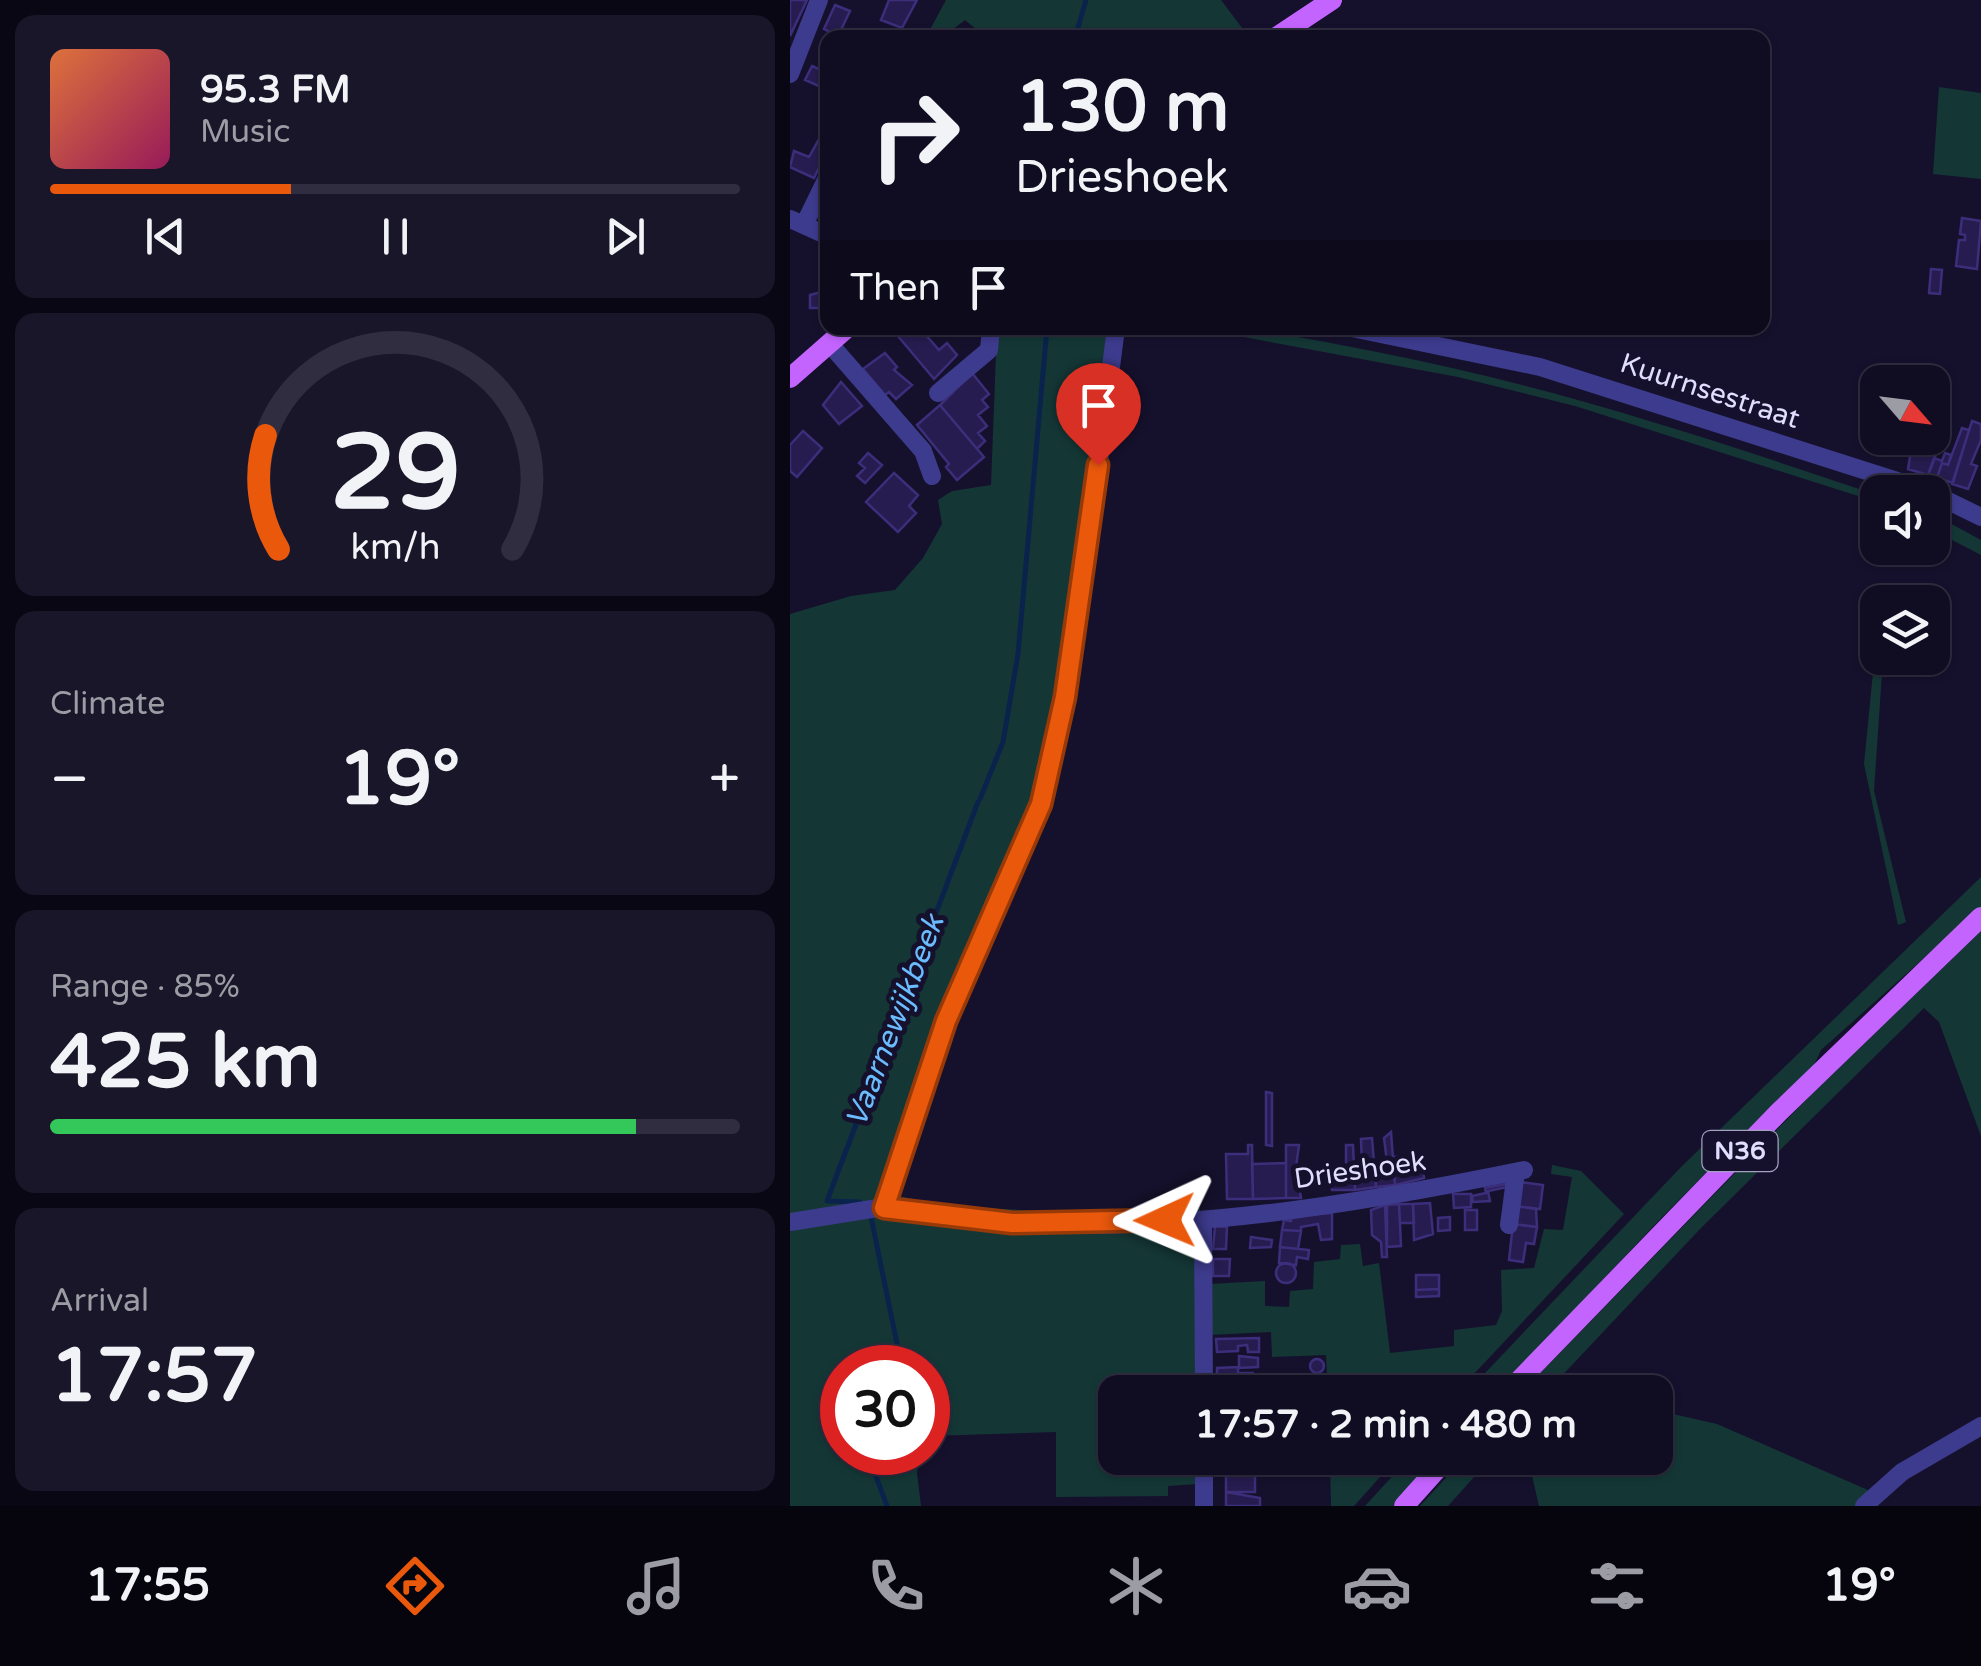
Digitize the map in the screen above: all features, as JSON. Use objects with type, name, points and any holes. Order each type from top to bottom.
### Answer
[{"type":"main road","points":[[1288,30],[1332,0]]},
{"type":"main road","points":[[790,378],[839,335]]},
{"type":"main road","name":"N36","points":[[1524,1375],[1779,1112],[1981,917]]},
{"type":"main road","points":[[1404,1506],[1432,1475]]},
{"type":"street","points":[[790,74],[819,0]]},
{"type":"street","points":[[820,188],[797,222],[820,232]]},
{"type":"street","points":[[938,394],[989,350],[990,335]]},
{"type":"street","points":[[884,1208],[946,1021],[1023,852],[1045,790],[1085,568],[1115,335]]},
{"type":"street","name":"Kuurnsestraat","points":[[1387,335],[1540,366],[1876,475]]},
{"type":"street","points":[[829,343],[923,451],[932,476]]},
{"type":"street","name":"Kuurnsestraat","points":[[1950,502],[1981,517]]},
{"type":"street","name":"Drieshoek","points":[[790,1222],[884,1208],[1012,1223],[1203,1220],[1423,1190],[1520,1171],[1509,1225]]},
{"type":"street","points":[[1203,1220],[1204,1375]]},
{"type":"street","points":[[1864,1506],[1902,1472],[1981,1426]]},
{"type":"street","points":[[1204,1475],[1204,1506]]},
{"type":"green space","points":[[946,0],[1221,0],[1244,30],[977,30],[965,20],[952,30],[930,30]]},
{"type":"green space","points":[[1939,87],[1981,93],[1981,179],[1933,174]]},
{"type":"green space","points":[[997,335],[1108,335],[1077,586],[1044,777],[884,1193],[947,1206],[1076,1213],[1200,1208],[1199,1375],[1098,1375],[1098,1475],[1199,1475],[1199,1484],[1168,1486],[1168,1496],[1056,1497],[1056,1432],[950,1435],[950,1345],[820,1345],[820,1475],[917,1475],[921,1506],[790,1506],[790,614],[851,596],[895,590],[923,558],[942,524],[938,500],[952,491],[991,485]]},
{"type":"green space","points":[[1233,335],[1312,340],[1508,381],[1755,454],[1860,489],[1860,497],[1575,406],[1458,377]]},
{"type":"green space","points":[[1950,523],[1981,540],[1981,555],[1950,539]]},
{"type":"green space","points":[[1873,675],[1882,675],[1874,791],[1906,922],[1898,925],[1864,764]]},
{"type":"green space","points":[[1981,877],[1981,907],[1821,1050],[1814,1065],[1661,1218],[1513,1375],[1483,1375],[1681,1167]]},
{"type":"green space","points":[[1981,931],[1981,1136],[1939,1022],[1924,1008],[1700,1229],[1563,1375],[1539,1375],[1806,1100]]},
{"type":"green space","points":[[1552,1165],[1581,1171],[1624,1214],[1473,1375],[1327,1375],[1326,1355],[1272,1357],[1271,1332],[1208,1335],[1209,1284],[1265,1281],[1265,1306],[1289,1307],[1290,1291],[1313,1289],[1314,1262],[1340,1259],[1341,1245],[1360,1244],[1363,1266],[1379,1263],[1390,1353],[1454,1346],[1454,1330],[1496,1325],[1502,1311],[1501,1270],[1534,1268],[1544,1229],[1563,1230],[1572,1177],[1551,1174]]},
{"type":"green space","points":[[1673,1414],[1717,1424],[1870,1491],[1859,1506],[1539,1506],[1532,1475],[1673,1475]]},
{"type":"green space","points":[[1330,1475],[1382,1475],[1354,1506],[1331,1506]]},
{"type":"green space","points":[[1393,1475],[1421,1475],[1393,1506],[1365,1506]]},
{"type":"green space","points":[[1448,1475],[1476,1475],[1448,1506],[1420,1506]]},
{"type":"building","points":[[790,0],[807,0],[790,36]]},
{"type":"building","points":[[889,0],[917,0],[902,28],[881,20]]},
{"type":"building","points":[[835,5],[850,11],[841,30],[824,29]]},
{"type":"building","points":[[812,66],[820,70],[820,87],[805,80]]},
{"type":"building","points":[[818,141],[820,166],[814,178],[790,167],[794,151],[809,157]]},
{"type":"building","points":[[1962,218],[1981,221],[1977,269],[1956,266],[1959,240],[1965,240],[1965,235],[1960,234]]},
{"type":"building","points":[[1931,269],[1942,270],[1940,294],[1929,293]]},
{"type":"building","points":[[820,292],[820,308],[810,308],[810,295]]},
{"type":"building","points":[[897,335],[926,335],[939,350],[947,343],[957,355],[934,379]]},
{"type":"building","points":[[885,353],[897,367],[894,370],[912,385],[896,399],[889,392],[885,395],[863,369]]},
{"type":"building","points":[[972,373],[989,394],[982,400],[988,407],[978,415],[987,426],[978,433],[985,441],[977,449],[940,405]]},
{"type":"building","points":[[841,382],[862,406],[839,424],[823,405]]},
{"type":"building","points":[[940,405],[984,457],[957,480],[917,425]]},
{"type":"building","points":[[1972,421],[1981,424],[1981,440],[1971,464],[1977,466],[1968,489],[1952,484]]},
{"type":"building","points":[[1962,428],[1969,430],[1953,483],[1950,475],[1938,475],[1942,463],[1948,465]]},
{"type":"building","points":[[803,431],[822,448],[797,477],[790,471],[790,445]]},
{"type":"building","points":[[868,453],[882,465],[865,483],[857,476],[865,468],[859,463]]},
{"type":"building","points":[[1910,455],[1935,455],[1928,475],[1908,469]]},
{"type":"building","points":[[1944,455],[1951,455],[1948,465],[1942,463],[1938,475],[1928,475],[1934,458],[1942,461]]},
{"type":"building","points":[[894,473],[918,495],[909,506],[916,513],[898,532],[866,502]]},
{"type":"building","points":[[1266,1092],[1272,1093],[1272,1146],[1266,1145]]},
{"type":"building","points":[[1391,1132],[1395,1185],[1376,1187],[1375,1171],[1388,1170],[1384,1138]]},
{"type":"building","points":[[1372,1138],[1376,1187],[1355,1190],[1354,1168],[1362,1168],[1361,1139]]},
{"type":"building","points":[[1248,1145],[1252,1145],[1253,1199],[1227,1199],[1226,1154],[1248,1154]]},
{"type":"building","points":[[1286,1145],[1299,1145],[1296,1167],[1301,1198],[1286,1198]]},
{"type":"building","points":[[1346,1145],[1353,1145],[1355,1190],[1332,1190],[1331,1168],[1346,1167]]},
{"type":"building","points":[[1422,1153],[1424,1178],[1395,1185],[1393,1157]]},
{"type":"building","points":[[1286,1163],[1286,1198],[1253,1199],[1252,1164]]},
{"type":"building","points":[[1520,1182],[1543,1185],[1540,1209],[1515,1206]]},
{"type":"building","points":[[1506,1184],[1507,1187],[1488,1191],[1490,1201],[1473,1202],[1472,1196],[1486,1193],[1485,1188]]},
{"type":"building","points":[[1453,1194],[1471,1194],[1471,1207],[1454,1208]]},
{"type":"building","points":[[1430,1203],[1433,1234],[1414,1240],[1413,1204]]},
{"type":"building","points":[[1399,1204],[1413,1204],[1414,1223],[1400,1223]]},
{"type":"building","points":[[1399,1204],[1401,1246],[1387,1247],[1387,1205]]},
{"type":"building","points":[[1385,1205],[1387,1257],[1382,1257],[1381,1242],[1372,1235],[1371,1210]]},
{"type":"building","points":[[1515,1206],[1536,1209],[1537,1227],[1513,1224]]},
{"type":"building","points":[[1465,1210],[1477,1210],[1477,1230],[1465,1230]]},
{"type":"building","points":[[1332,1213],[1332,1239],[1321,1240],[1318,1224],[1301,1227],[1301,1231],[1282,1230],[1284,1220],[1291,1221],[1291,1216]]},
{"type":"building","points":[[1450,1217],[1450,1230],[1438,1231],[1438,1218]]},
{"type":"building","points":[[1513,1224],[1537,1227],[1534,1244],[1526,1243],[1523,1262],[1509,1260]]},
{"type":"building","points":[[1215,1226],[1227,1227],[1226,1249],[1213,1249]]},
{"type":"building","points":[[1282,1230],[1301,1231],[1298,1249],[1280,1247]]},
{"type":"building","points":[[1251,1237],[1272,1240],[1271,1247],[1250,1248]]},
{"type":"building","points":[[1280,1247],[1309,1250],[1308,1259],[1297,1257],[1296,1265],[1279,1263]]},
{"type":"building","points":[[1213,1259],[1230,1259],[1229,1276],[1213,1276]]},
{"type":"building","points":[[1286,1263],[1296,1273],[1286,1283],[1276,1273]]},
{"type":"building","points":[[1416,1275],[1439,1275],[1439,1289],[1416,1290]]},
{"type":"building","points":[[1439,1289],[1439,1296],[1416,1297],[1416,1290]]},
{"type":"building","points":[[1259,1338],[1259,1352],[1248,1352],[1247,1345],[1238,1346],[1238,1351],[1217,1352],[1216,1339]]},
{"type":"building","points":[[1239,1356],[1258,1358],[1258,1367],[1239,1368]]},
{"type":"building","points":[[1317,1359],[1324,1366],[1317,1373],[1310,1366]]},
{"type":"building","points":[[1238,1367],[1238,1373],[1254,1375],[1217,1375],[1217,1368]]},
{"type":"building","points":[[1226,1475],[1255,1475],[1255,1492],[1226,1492]]},
{"type":"building","points":[[1226,1492],[1260,1498],[1260,1506],[1226,1506]]},
{"type":"waterway","name":"Vaarnewijkbeek","points":[[1077,30],[1086,0]]},
{"type":"waterway","name":"Vaarnewijkbeek","points":[[980,799],[1003,742],[1018,654],[1046,335]]},
{"type":"waterway","name":"Vaarnewijkbeek","points":[[860,1202],[827,1201],[978,802]]},
{"type":"waterway","name":"Vaarnewijkbeek","points":[[871,1217],[897,1345]]},
{"type":"waterway","name":"Vaarnewijkbeek","points":[[876,1475],[887,1506]]},
{"type":"route","points":[[1098,465],[1065,697],[1041,804],[1016,869],[946,1021],[884,1208],[1012,1223],[1165,1220]]}]
